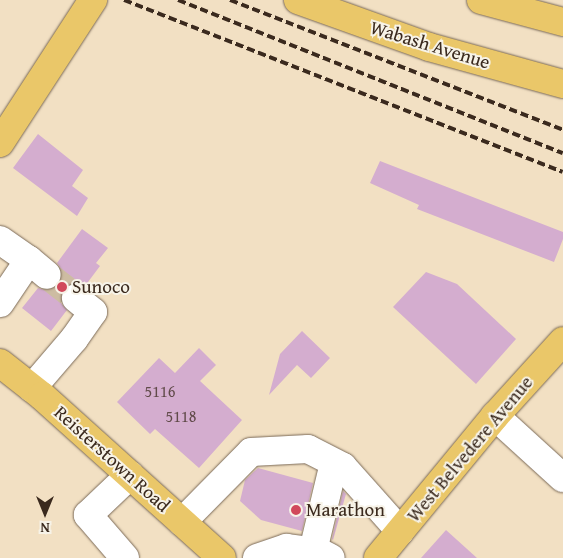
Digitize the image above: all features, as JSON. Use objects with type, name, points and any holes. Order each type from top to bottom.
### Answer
[{"type":"main road","points":[[1,140],[93,0]]},
{"type":"main road","name":"Wabash Avenue","points":[[298,0],[429,46],[563,84]]},
{"type":"main road","points":[[481,0],[563,22]]},
{"type":"main road","name":"West Belvedere Avenue","points":[[378,558],[495,416],[563,341]]},
{"type":"main road","name":"Reisterstown Road","points":[[0,363],[32,388],[222,558]]},
{"type":"street","points":[[0,240],[38,267],[0,303]]},
{"type":"street","points":[[32,388],[74,339],[93,312],[76,298]]},
{"type":"street","points":[[495,416],[563,478]]},
{"type":"street","points":[[182,522],[252,452],[308,449],[343,468],[400,531]]},
{"type":"street","points":[[257,558],[286,548],[322,554],[334,463]]},
{"type":"street","points":[[125,558],[88,515],[130,475]]},
{"type":"building","points":[[38,134],[83,170],[72,186],[88,198],[77,216],[13,168]]},
{"type":"building","points":[[380,161],[563,232],[563,239],[554,262],[417,209],[419,205],[370,183]]},
{"type":"building","name":"Sunoco","points":[[82,229],[108,248],[96,263],[100,266],[85,286],[79,283],[71,283],[64,288],[61,295],[61,303],[67,310],[51,331],[22,308],[38,288],[52,290],[59,285],[62,278],[62,270],[57,263]]},
{"type":"building","points":[[426,272],[457,284],[516,339],[476,384],[393,307]]},
{"type":"building","points":[[302,331],[330,358],[311,378],[297,365],[269,395],[280,354]]},
{"type":"building","points":[[199,348],[216,365],[200,381],[242,420],[199,468],[155,429],[150,434],[117,402],[159,358],[175,373]]},
{"type":"building","name":"Marathon","points":[[258,468],[313,483],[302,531],[261,520],[240,501],[245,480]]},
{"type":"building","points":[[343,491],[346,494],[333,540],[332,539]]},
{"type":"building","points":[[446,530],[477,558],[421,558]]},
{"type":"tunnel","points":[[47,275],[76,298]]},
{"type":"railway","points":[[124,0],[563,172]]},
{"type":"railway","points":[[178,0],[563,153]]},
{"type":"railway","points":[[230,0],[563,130]]},
{"type":"place","name":"Sunoco","points":[[62,287]]},
{"type":"place","name":"Marathon","points":[[296,510]]}]
